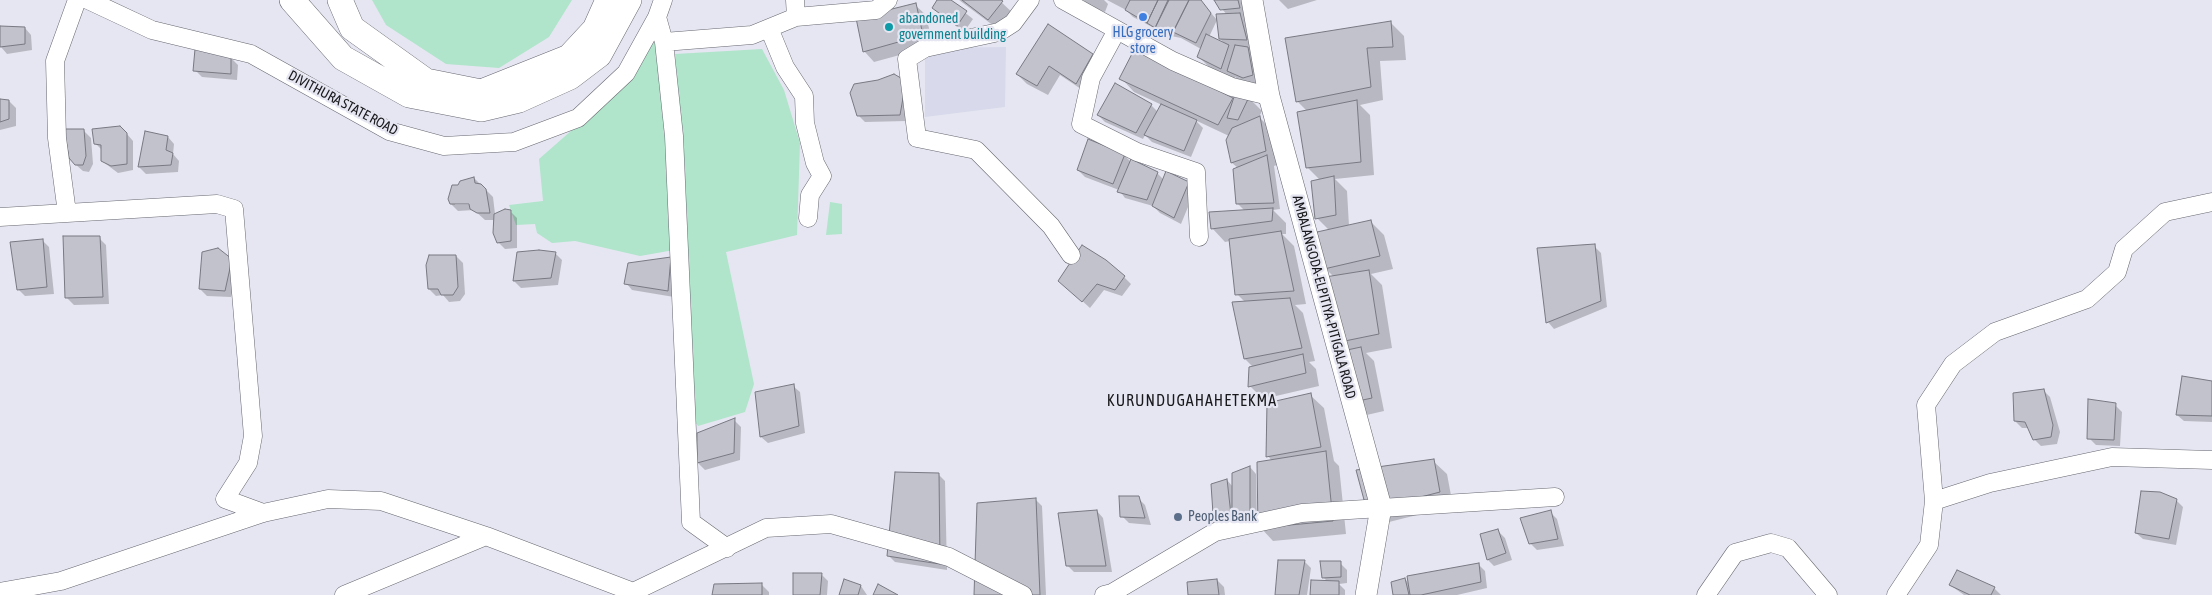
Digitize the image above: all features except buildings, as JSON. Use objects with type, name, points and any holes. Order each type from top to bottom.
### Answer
[{"type":"highway","points":[[292,0],[343,58],[409,95],[481,109],[520,100],[570,77],[599,55],[629,0]]},
{"type":"highway","points":[[340,0],[352,28],[426,81],[481,92],[569,57],[595,29],[608,0]]},
{"type":"main road","name":"AMBALANGODA-ELPITIYA-PITIGALA ROAD","points":[[1252,0],[1269,96],[1381,507],[1366,595]]},
{"type":"street","points":[[67,213],[57,138],[55,61],[78,0]]},
{"type":"street","name":"DIVITHURA STATE ROAD","points":[[88,0],[152,30],[251,54],[389,131],[444,146],[514,142],[578,118],[626,73],[657,17],[664,0]]},
{"type":"street","points":[[664,42],[752,35],[769,28],[796,9],[876,10],[888,0]]},
{"type":"street","points":[[1030,0],[1013,23],[999,32],[925,48],[907,59],[917,138],[976,150],[1051,226],[1071,255]]},
{"type":"street","points":[[1064,0],[1173,61],[1232,87],[1269,96]]},
{"type":"street","points":[[657,17],[664,42],[674,136],[691,522],[727,548]]},
{"type":"street","points":[[769,28],[785,67],[804,96],[805,122],[815,163],[822,176],[810,194],[808,218]]},
{"type":"street","points":[[1117,30],[1092,78],[1081,124],[1137,152],[1196,172],[1198,237]]},
{"type":"street","points":[[1896,595],[1929,545],[1934,501],[1926,405],[1953,364],[1995,332],[2087,299],[2117,272],[2124,249],[2165,212],[2212,202]]},
{"type":"street","points":[[0,217],[217,204],[234,209],[253,436],[248,463],[225,498],[263,513]]},
{"type":"street","points":[[1934,501],[1990,484],[2112,457],[2212,460]]},
{"type":"street","points":[[1104,595],[1112,593],[1215,532],[1302,513],[1555,497]]},
{"type":"street","points":[[0,592],[62,581],[263,513],[328,499],[381,501],[486,536],[632,594],[766,528],[831,524],[948,557],[1023,595]]},
{"type":"street","points":[[344,595],[486,536]]},
{"type":"street","points":[[1706,595],[1735,553],[1771,543],[1788,548],[1828,595]]},
{"type":"shaded area","points":[[1006,47],[1005,107],[925,117],[925,48]]},
{"type":"green space","points":[[372,0],[572,0],[549,37],[499,68],[446,64],[386,25]]},
{"type":"green space","points":[[657,17],[667,67],[674,250],[640,256],[575,241],[552,243],[537,233],[535,224],[516,225],[509,205],[543,201],[539,159],[596,109]]},
{"type":"green space","points":[[762,49],[784,90],[800,143],[797,235],[726,252],[754,384],[745,412],[698,426],[694,420],[681,130],[675,54]]},
{"type":"green space","points":[[830,202],[842,204],[842,234],[826,235]]},
{"type":"place","name":"HLG grocery store","points":[[1143,17]]},
{"type":"place","name":"abandoned government building","points":[[889,27]]},
{"type":"place","name":"Peoples Bank","points":[[1178,517]]},
{"type":"district","name":"KURUNDUGAHAHETEKMA","points":[[1192,401]]}]
